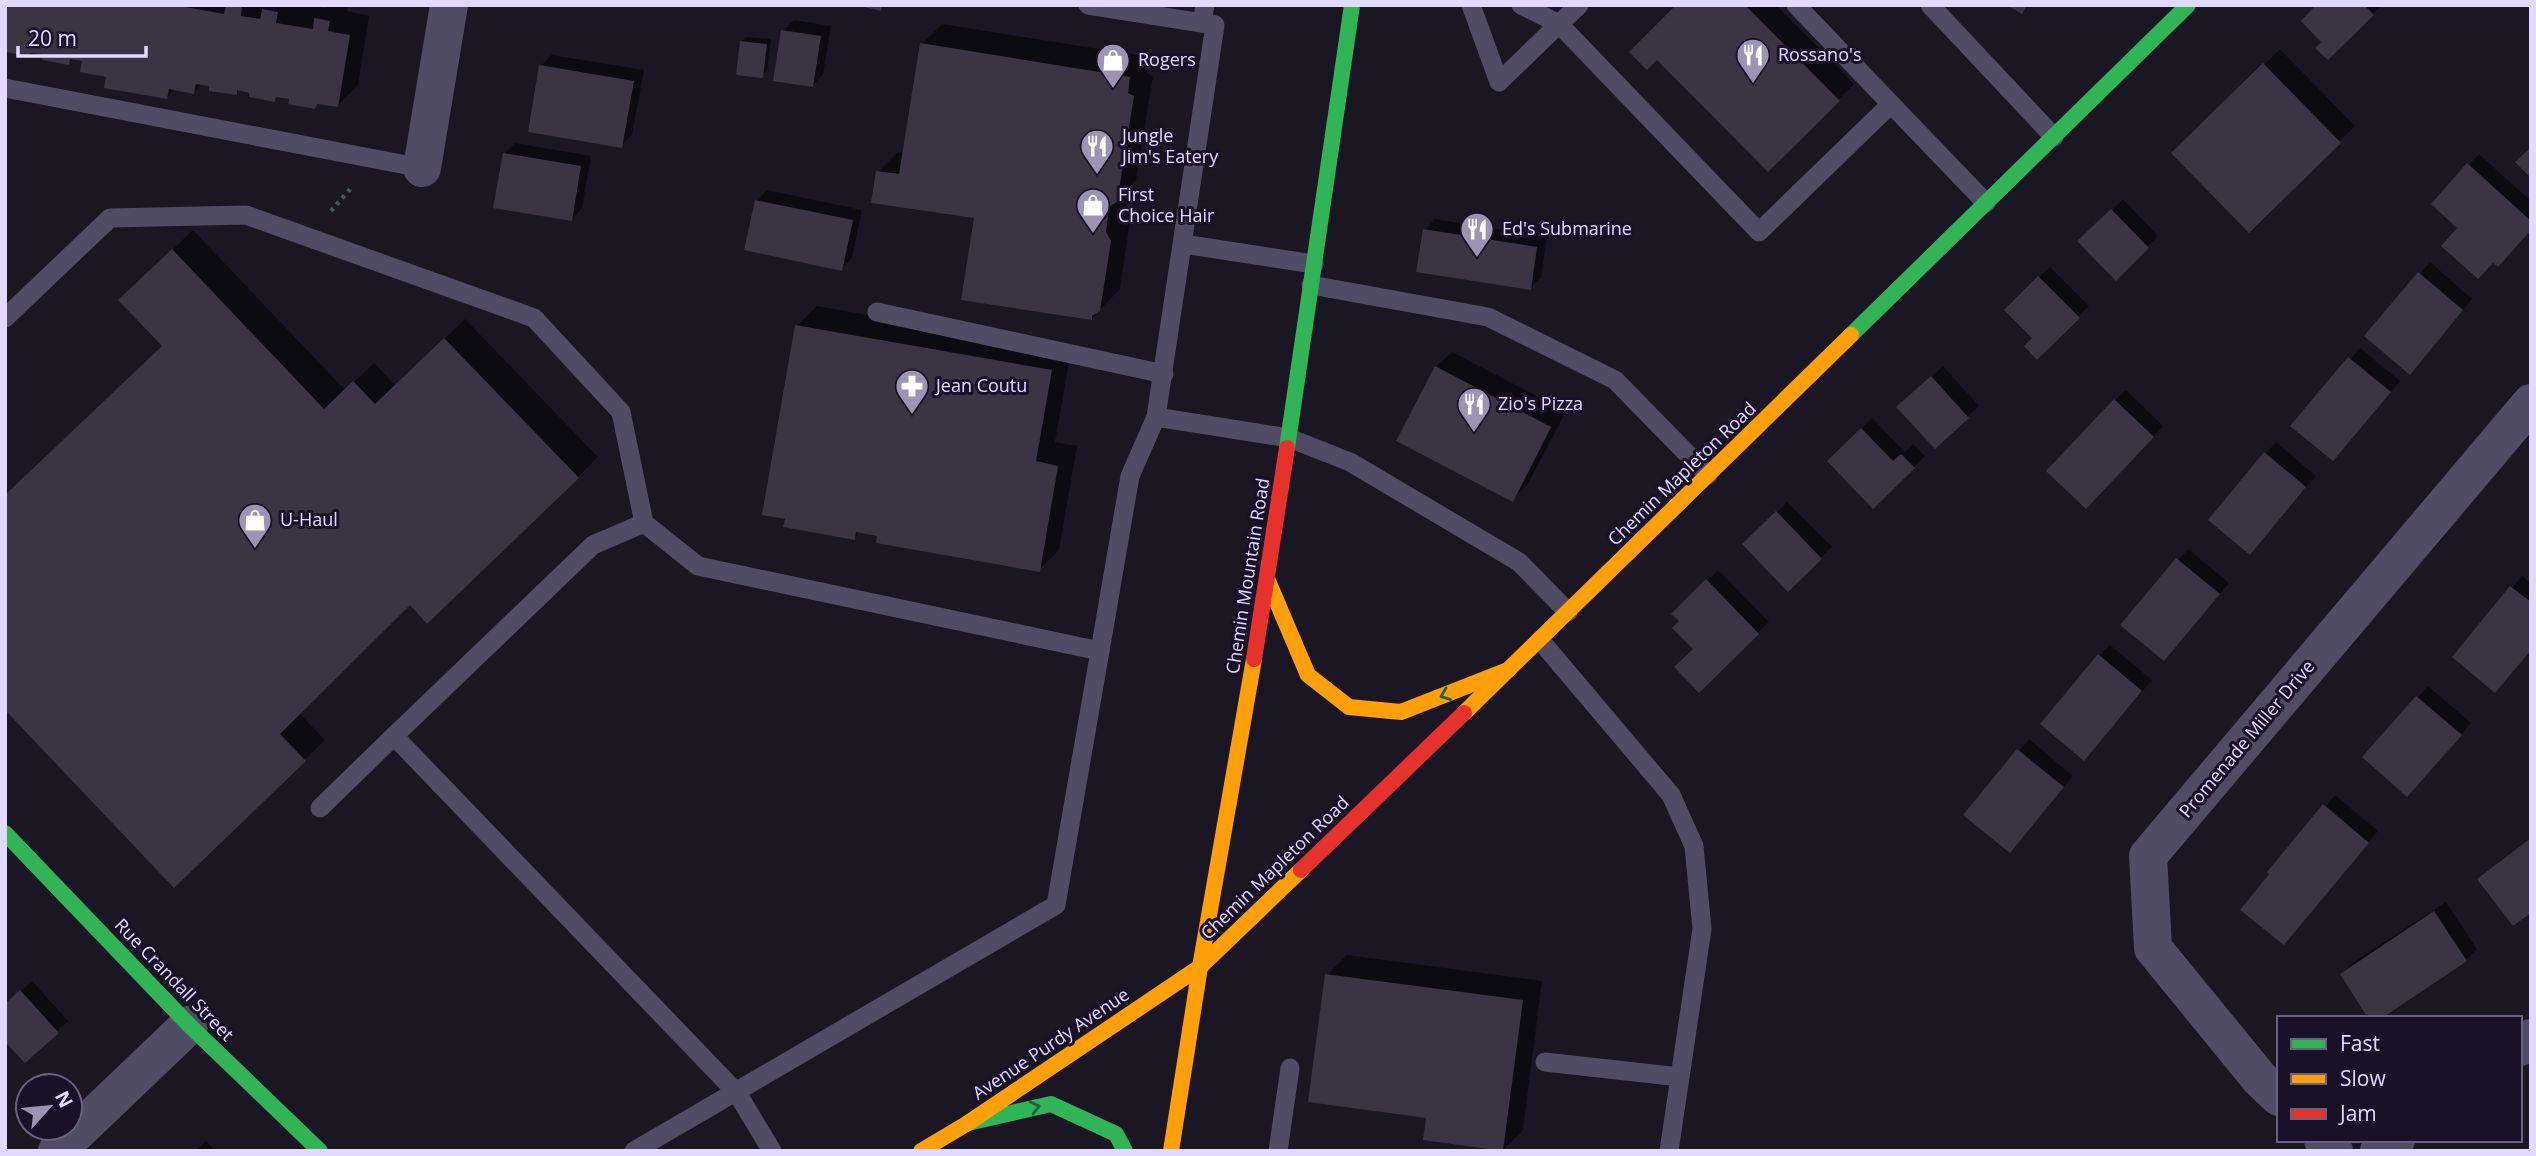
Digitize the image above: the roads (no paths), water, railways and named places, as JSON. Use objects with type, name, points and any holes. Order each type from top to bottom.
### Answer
[{"type":"main road","name":"Chemin Mountain Road","points":[[1171,1151],[1199,967],[1268,581],[1352,5]]},
{"type":"main road","name":"Chemin Mapleton Road","points":[[1199,967],[1540,640],[2188,5]]},
{"type":"main road","points":[[1268,581],[1308,675],[1349,707],[1401,712],[1508,670]]},
{"type":"main road","name":"Rue Crandall Street","points":[[5,833],[189,1025],[320,1151]]},
{"type":"main road","name":"Avenue Purdy Avenue","points":[[921,1151],[968,1124],[1199,967]]},
{"type":"main road","points":[[968,1124],[1051,1104],[1116,1133],[1125,1151]]},
{"type":"street","points":[[422,168],[449,5]]},
{"type":"street","name":"Promenade Miller Drive","points":[[2277,1095],[2260,1079],[2153,948],[2148,856],[2531,403]]},
{"type":"street","points":[[57,1151],[189,1025]]},
{"type":"lane","points":[[634,1151],[1056,905],[1130,476],[1156,417],[1164,374],[1215,25],[1204,14],[1088,5]]},
{"type":"lane","points":[[1471,5],[1499,82],[1579,5]]},
{"type":"lane","points":[[1521,5],[1559,24],[1759,232],[1891,104]]},
{"type":"lane","points":[[1796,5],[1986,203]]},
{"type":"lane","points":[[1930,5],[2054,137]]},
{"type":"lane","points":[[5,89],[422,168]]},
{"type":"lane","points":[[5,318],[110,218],[246,215],[534,318],[621,412],[644,523],[698,566],[1100,651]]},
{"type":"lane","points":[[1182,244],[1314,264]]},
{"type":"lane","points":[[1311,285],[1488,317],[1615,380],[1708,475]]},
{"type":"lane","points":[[877,312],[1164,374]]},
{"type":"lane","points":[[1156,417],[1289,438],[1350,462],[1518,562],[1568,612]]},
{"type":"lane","points":[[320,808],[593,545],[644,523]]},
{"type":"lane","points":[[1540,640],[1671,795],[1694,846],[1702,929],[1668,1151]]},
{"type":"lane","points":[[394,736],[737,1093],[772,1151]]},
{"type":"lane","points":[[1545,1062],[1679,1077]]},
{"type":"lane","points":[[1278,1151],[1290,1068]]},
{"type":"place","name":"Rossano's","points":[[1753,85]]},
{"type":"place","name":"Rogers","points":[[1113,90]]},
{"type":"place","name":"Jungle Jim's Eatery","points":[[1097,176]]},
{"type":"place","name":"First Choice Hair","points":[[1093,235]]},
{"type":"place","name":"Ed's Submarine","points":[[1477,259]]},
{"type":"place","name":"Jean Coutu","points":[[912,416]]},
{"type":"place","name":"Zio's Pizza","points":[[1474,434]]},
{"type":"place","name":"U-Haul","points":[[255,550]]}]
